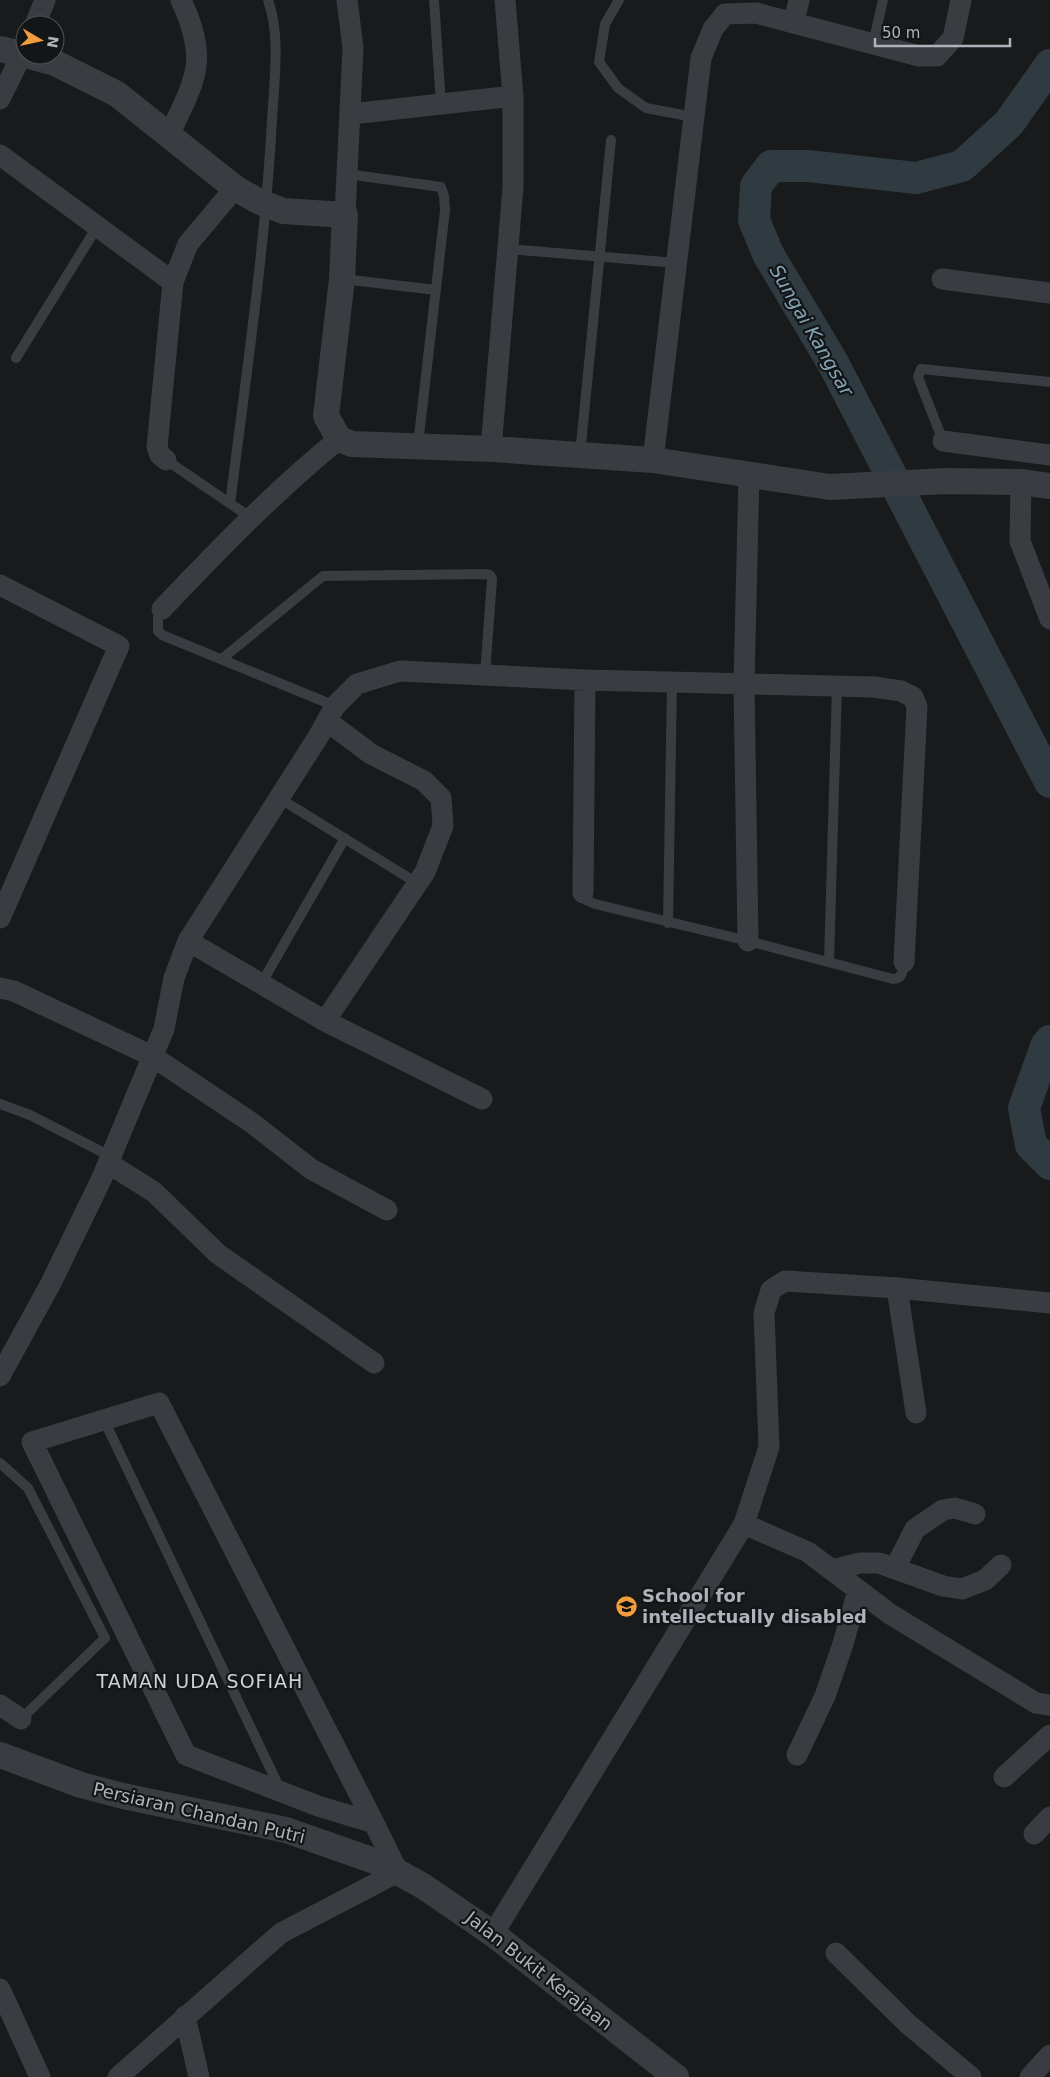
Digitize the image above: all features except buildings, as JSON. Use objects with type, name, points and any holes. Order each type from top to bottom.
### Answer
[{"type":"street","points":[[39,15],[45,0]]},
{"type":"street","points":[[169,135],[194,82],[197,52],[192,25],[181,0]]},
{"type":"street","points":[[347,0],[353,48],[348,174],[342,279],[326,416],[339,439],[352,444],[491,449],[653,460],[830,487],[946,481],[1021,482],[1050,486]]},
{"type":"street","points":[[491,449],[513,187],[513,96],[505,0]]},
{"type":"street","points":[[794,22],[799,0]]},
{"type":"street","points":[[653,460],[701,58],[713,29],[725,14],[756,13],[919,56],[937,56],[953,38],[961,0]]},
{"type":"street","points":[[0,99],[15,64]]},
{"type":"street","points":[[61,65],[117,94],[235,188],[267,205],[283,211],[345,215]]},
{"type":"street","points":[[351,114],[513,96]]},
{"type":"street","points":[[0,155],[173,282]]},
{"type":"street","points":[[166,460],[160,455],[158,447],[173,282],[188,244],[235,188]]},
{"type":"street","points":[[942,279],[1050,293]]},
{"type":"street","points":[[162,609],[250,517],[296,474],[339,439]]},
{"type":"street","points":[[943,441],[1050,455]]},
{"type":"street","points":[[748,941],[744,684],[749,474]]},
{"type":"street","points":[[1021,482],[1020,541],[1050,619]]},
{"type":"street","points":[[0,585],[119,646],[0,918]]},
{"type":"street","points":[[0,1376],[51,1284],[109,1159],[164,1029],[174,978],[188,941],[331,714],[356,684],[400,671],[586,680],[874,687],[901,691],[913,697],[917,707],[904,962]]},
{"type":"street","points":[[583,892],[586,680]]},
{"type":"street","points":[[325,1021],[425,872],[443,826],[441,798],[424,781],[371,754],[331,714]]},
{"type":"street","points":[[188,941],[325,1021],[482,1098]]},
{"type":"street","points":[[0,988],[14,991],[152,1056],[252,1123],[311,1169],[387,1210]]},
{"type":"street","points":[[109,1159],[154,1192],[218,1254],[374,1362]]},
{"type":"street","points":[[493,1934],[744,1524],[769,1447],[764,1313],[771,1290],[785,1281],[897,1288],[1050,1303]]},
{"type":"street","points":[[897,1288],[916,1414]]},
{"type":"street","points":[[127,2074],[185,2016],[281,1933],[398,1872],[374,1823],[159,1403],[32,1442],[186,1755],[281,1792],[374,1823]]},
{"type":"street","points":[[895,1568],[915,1529],[943,1510],[955,1508],[975,1514]]},
{"type":"street","points":[[744,1524],[808,1552],[890,1614],[1036,1703],[1050,1706]]},
{"type":"street","points":[[832,1570],[879,1563],[943,1586],[962,1590],[985,1580],[1001,1565]]},
{"type":"street","points":[[797,1755],[825,1696],[843,1644],[858,1590]]},
{"type":"street","points":[[0,1705],[21,1719]]},
{"type":"street","points":[[1004,1777],[1050,1735]]},
{"type":"street","name":"Persiaran Chandan Putri","points":[[0,1755],[81,1785],[123,1796],[286,1830],[337,1847],[398,1872]]},
{"type":"street","points":[[1034,1834],[1050,1816]]},
{"type":"street","name":"Jalan Bukit Kerajaan","points":[[398,1872],[450,1904],[493,1934],[676,2077]]},
{"type":"street","points":[[836,1954],[908,2024],[971,2077]]},
{"type":"street","points":[[0,1989],[40,2077]]},
{"type":"street","points":[[185,2016],[199,2077]]},
{"type":"street","points":[[1030,2077],[1050,2055]]},
{"type":"lane","points":[[230,504],[267,205],[274,76],[274,16],[268,0]]},
{"type":"lane","points":[[434,0],[441,104]]},
{"type":"lane","points":[[619,0],[605,24],[599,62],[618,88],[646,108],[694,117]]},
{"type":"lane","points":[[873,44],[884,0]]},
{"type":"lane","points":[[580,455],[611,140]]},
{"type":"lane","points":[[348,174],[440,186],[444,196],[445,210],[418,446]]},
{"type":"lane","points":[[16,358],[97,227]]},
{"type":"lane","points":[[508,249],[677,263]]},
{"type":"lane","points":[[342,279],[436,290]]},
{"type":"lane","points":[[943,441],[918,378],[921,369],[1050,382]]},
{"type":"lane","points":[[166,460],[250,517]]},
{"type":"lane","points":[[223,658],[323,576],[485,574],[490,575],[492,579],[485,675]]},
{"type":"lane","points":[[162,609],[157,625],[158,631],[162,635],[223,658],[331,714]]},
{"type":"lane","points":[[668,923],[672,682]]},
{"type":"lane","points":[[829,962],[837,686]]},
{"type":"lane","points":[[279,798],[418,883]]},
{"type":"lane","points":[[261,984],[345,838]]},
{"type":"lane","points":[[583,892],[586,900],[595,904],[748,941],[895,980],[902,973],[904,962]]},
{"type":"lane","points":[[0,1104],[30,1115],[109,1159]]},
{"type":"lane","points":[[104,1420],[281,1792]]},
{"type":"lane","points":[[0,1462],[28,1488],[105,1638],[21,1719]]},
{"type":"waterway","name":"Sungai Kangsar","points":[[1050,65],[1009,123],[962,166],[916,178],[808,166],[771,166],[756,186],[754,220],[768,254],[833,363],[1050,782]]},
{"type":"waterway","name":"Sungai Kangsar","points":[[1050,1041],[1046,1046],[1024,1108],[1031,1145],[1050,1164]]},
{"type":"place","name":"School for intellectually disabled","points":[[626,1606]]},
{"type":"district","name":"TAMAN UDA SOFIAH","points":[[200,1681]]}]
